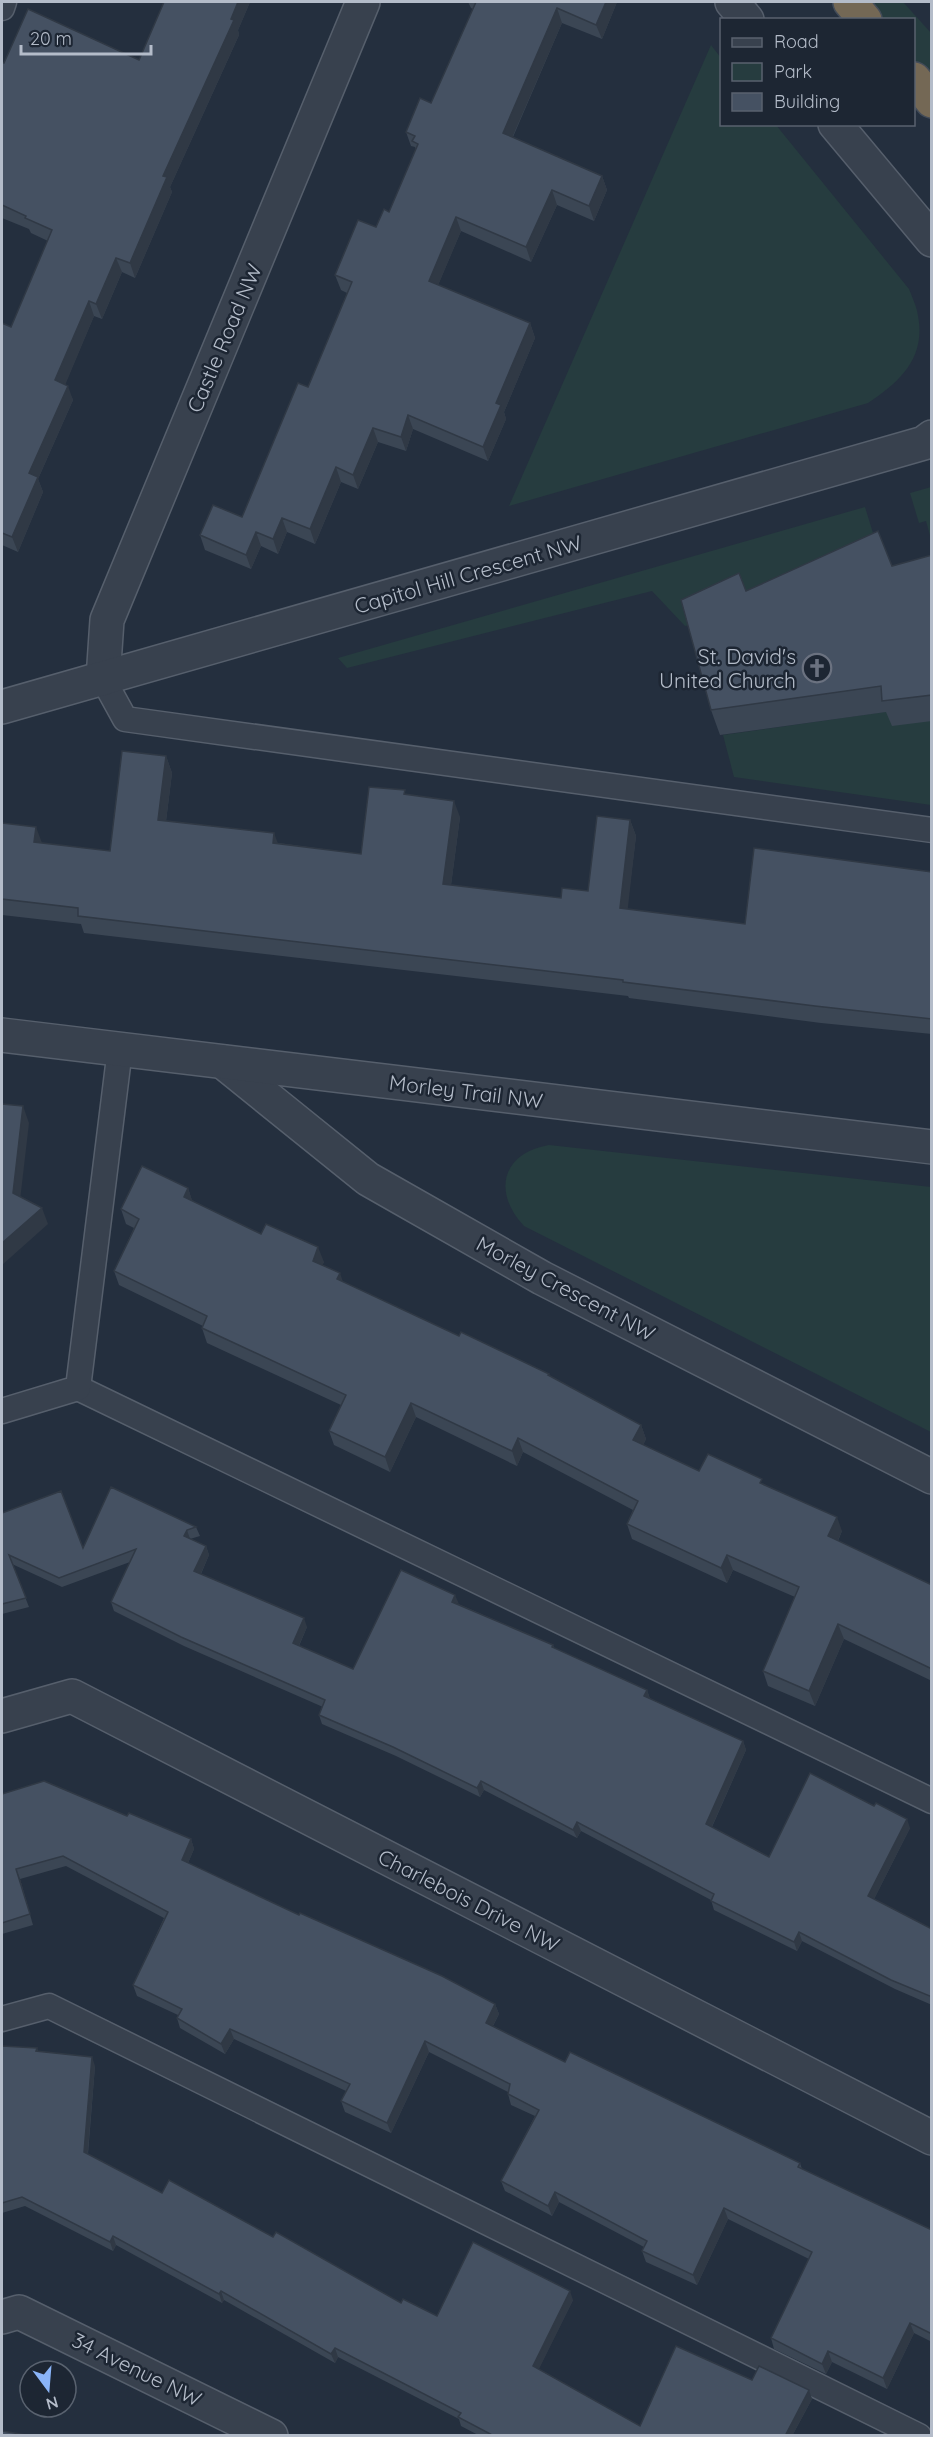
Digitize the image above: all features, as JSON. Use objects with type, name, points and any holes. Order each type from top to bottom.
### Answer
[{"type":"highway","points":[[850,2],[863,18]]},
{"type":"highway","points":[[915,80],[932,101]]},
{"type":"street","name":"Castle Road NW","points":[[103,679],[107,620],[363,2]]},
{"type":"street","points":[[732,2],[745,18]]},
{"type":"street","points":[[837,126],[932,240]]},
{"type":"street","name":"Capitol Hill Crescent NW","points":[[2,707],[924,443],[932,437]]},
{"type":"street","name":"Morley Trail NW","points":[[2,1035],[932,1147]]},
{"type":"street","name":"Morley Crescent NW","points":[[223,1062],[368,1179],[542,1278],[932,1477]]},
{"type":"street","name":"Charlebois Drive NW","points":[[2,1716],[72,1695],[932,2138]]},
{"type":"street","name":"34 Avenue NW","points":[[2,2317],[20,2312],[271,2436]]},
{"type":"lane","points":[[2,9],[4,2]]},
{"type":"lane","points":[[103,679],[124,719],[932,830]]},
{"type":"lane","points":[[78,1388],[120,1049]]},
{"type":"lane","points":[[2,1411],[78,1388],[932,1801]]},
{"type":"lane","points":[[2,2019],[49,2006],[919,2436]]},
{"type":"green space","points":[[874,2],[903,2],[931,33],[931,79],[915,60],[915,18],[879,18],[869,6]]},
{"type":"green space","points":[[711,45],[720,57],[720,126],[777,126],[909,289],[918,316],[918,344],[914,356],[900,377],[868,403],[509,506]]},
{"type":"green space","points":[[932,487],[931,539],[926,521],[919,523],[910,493]]},
{"type":"green space","points":[[865,507],[881,559],[690,625],[685,626],[652,591],[347,668],[338,658]]},
{"type":"green space","points":[[891,711],[931,721],[931,805],[734,777],[723,735]]},
{"type":"green space","points":[[549,1145],[931,1187],[931,1432],[524,1226],[508,1200],[505,1188],[507,1176],[512,1165],[521,1156],[533,1149]]},
{"type":"building","points":[[164,2],[238,2],[231,19],[234,20],[163,176],[167,177],[130,263],[116,258],[96,304],[89,301],[55,380],[68,386],[29,473],[38,477],[12,537],[2,533],[2,323],[11,327],[52,230],[2,205],[2,62],[4,63],[28,9],[139,60]]},
{"type":"building","points":[[476,2],[606,2],[596,25],[557,8],[503,133],[602,176],[589,206],[552,190],[526,247],[456,217],[429,281],[530,323],[496,403],[501,405],[483,447],[408,415],[401,437],[373,428],[353,475],[336,467],[310,529],[282,518],[273,539],[256,532],[246,555],[200,535],[213,505],[242,517],[298,383],[308,387],[352,282],[335,275],[358,220],[376,227],[384,209],[389,212],[418,144],[412,141],[415,136],[406,132],[420,98],[431,103]]},
{"type":"building","name":"St. David's United Church","points":[[878,531],[892,566],[932,555],[932,695],[882,701],[881,686],[711,710],[681,600],[739,573],[746,591]]},
{"type":"building","points":[[122,751],[166,756],[158,820],[274,833],[273,843],[361,854],[369,787],[405,790],[404,794],[454,801],[443,884],[561,898],[562,888],[588,891],[597,816],[630,820],[620,908],[745,924],[754,848],[932,872],[932,1019],[78,916],[78,908],[2,899],[2,823],[36,827],[34,842],[110,851]]},
{"type":"building","points":[[2,1104],[23,1106],[13,1193],[42,1208],[2,1243]]},
{"type":"building","points":[[142,1166],[188,1188],[184,1197],[261,1234],[266,1224],[318,1247],[313,1261],[340,1273],[337,1279],[459,1336],[461,1332],[549,1374],[641,1425],[633,1440],[699,1471],[708,1454],[762,1479],[760,1483],[837,1517],[828,1536],[932,1585],[932,1669],[838,1624],[809,1691],[763,1671],[799,1587],[727,1555],[721,1568],[627,1524],[638,1501],[518,1438],[512,1451],[411,1403],[385,1457],[329,1431],[346,1395],[202,1328],[207,1316],[114,1271],[139,1219],[121,1209]]},
{"type":"building","points":[[111,1487],[196,1527],[187,1530],[184,1536],[206,1546],[194,1571],[304,1618],[293,1643],[353,1669],[401,1570],[455,1595],[452,1602],[553,1645],[552,1647],[647,1690],[644,1696],[743,1741],[706,1824],[769,1857],[810,1773],[874,1806],[876,1803],[907,1819],[868,1896],[932,1929],[932,1997],[891,1980],[799,1932],[794,1942],[711,1901],[714,1894],[577,1822],[573,1830],[481,1781],[477,1788],[393,1747],[319,1715],[325,1700],[181,1637],[111,1602],[136,1549],[59,1578],[9,1555],[26,1598],[2,1604],[2,1513],[61,1491],[83,1548]]},
{"type":"building","points":[[44,1781],[127,1816],[129,1813],[191,1839],[182,1860],[299,1915],[300,1913],[442,1976],[495,2004],[486,2023],[565,2062],[570,2052],[800,2163],[798,2167],[932,2230],[932,2331],[930,2333],[910,2323],[883,2378],[828,2351],[822,2364],[771,2338],[812,2252],[724,2208],[693,2275],[642,2251],[647,2241],[555,2192],[548,2206],[501,2181],[539,2110],[508,2094],[510,2084],[425,2041],[387,2123],[341,2101],[350,2084],[230,2029],[221,2044],[177,2018],[182,2009],[133,1985],[168,1912],[63,1856],[16,1869],[30,1914],[2,1923],[2,1794]]},
{"type":"building","points":[[2,2046],[37,2048],[36,2051],[92,2057],[84,2152],[162,2193],[169,2180],[273,2237],[276,2232],[401,2303],[403,2299],[437,2316],[473,2242],[570,2291],[533,2366],[640,2426],[676,2346],[752,2380],[759,2366],[809,2390],[785,2436],[494,2436],[458,2417],[461,2413],[335,2348],[331,2354],[221,2291],[219,2294],[113,2236],[110,2242],[22,2197],[2,2203]]},
{"type":"building","points":[[2,2431],[32,2436],[2,2436]]},
{"type":"place","name":"St. David's United Church","points":[[817,668]]}]
